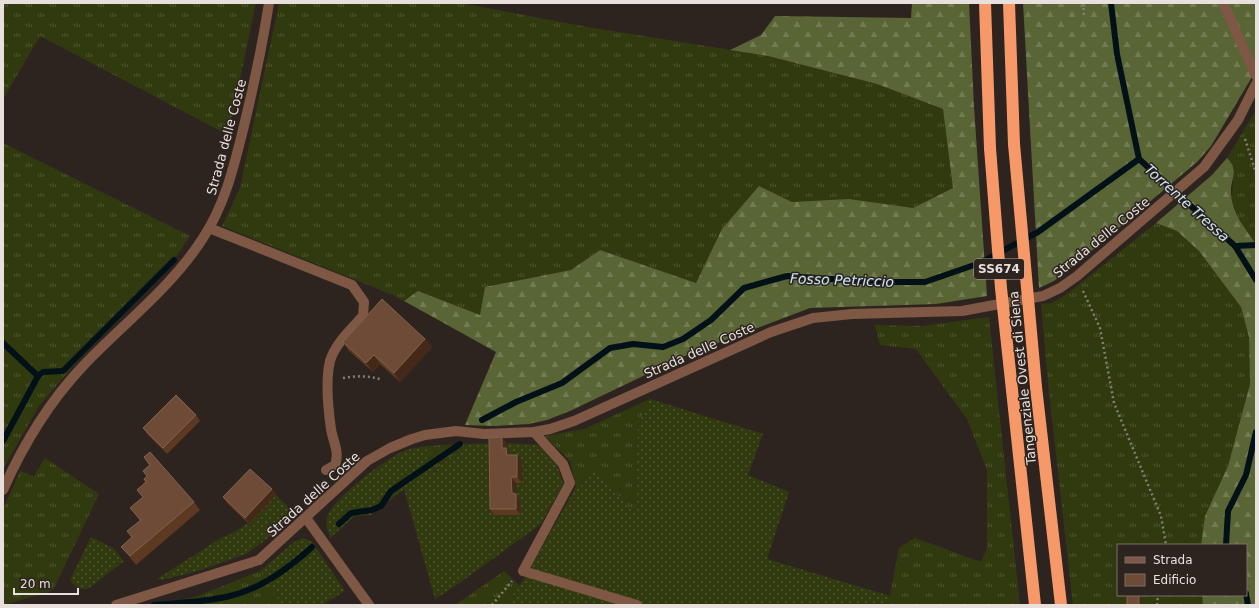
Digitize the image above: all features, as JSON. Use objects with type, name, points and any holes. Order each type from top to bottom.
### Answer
[{"type":"highway","name":"Tangenziale Ovest di Siena","points":[[985,3],[990,148],[1001,288],[1035,605]]},
{"type":"highway","name":"Tangenziale Ovest di Siena","points":[[1009,3],[1014,144],[1036,387],[1061,605]]},
{"type":"street","name":"Strada delle Coste","points":[[3,490],[13,468],[44,414],[83,367],[171,280],[209,228],[221,205],[230,182],[255,84],[269,3]]},
{"type":"street","points":[[1223,3],[1256,76]]},
{"type":"street","name":"Strada delle Coste","points":[[116,605],[259,560],[367,461],[390,448],[412,439],[425,435],[456,431],[484,434],[534,432],[550,429],[574,421],[771,332],[813,318],[852,314],[962,310],[1043,296],[1060,288],[1077,276],[1146,218],[1204,166],[1238,120],[1256,84]]},
{"type":"street","points":[[209,228],[352,285],[364,302],[363,316],[346,334],[330,361],[328,395],[331,431],[338,458],[335,465],[326,470]]},
{"type":"street","points":[[534,432],[563,464],[570,483],[523,571],[637,605]]},
{"type":"street","points":[[306,518],[369,605]]},
{"type":"path","points":[[1082,3],[1084,16]]},
{"type":"path","points":[[1238,120],[1256,172]]},
{"type":"path","points":[[1077,276],[1100,328],[1114,403],[1161,516],[1166,544]]},
{"type":"path","points":[[329,379],[338,380],[355,376],[373,377],[382,380]]},
{"type":"path","points":[[492,605],[508,585],[523,571]]},
{"type":"green space","points":[[3,3],[256,3],[228,135],[40,36],[3,99]]},
{"type":"green space","points":[[279,3],[461,3],[587,27],[768,56],[877,84],[943,109],[953,188],[913,208],[849,199],[792,202],[759,186],[722,229],[696,283],[600,250],[571,270],[485,287],[480,315],[418,291],[404,301],[393,295],[222,226],[240,188]]},
{"type":"green space","points":[[912,3],[969,3],[974,107],[987,296],[936,304],[810,308],[691,353],[570,411],[547,420],[529,424],[495,426],[465,425],[496,352],[404,301],[418,291],[480,315],[485,287],[571,270],[600,250],[696,283],[722,229],[759,186],[792,202],[849,199],[913,208],[953,188],[943,109],[877,84],[768,56],[730,50],[761,35],[775,16],[911,18]]},
{"type":"green space","points":[[1023,3],[1256,3],[1256,64],[1252,77],[1211,146],[1197,162],[1072,267],[1054,281],[1039,288]]},
{"type":"green space","points":[[1256,110],[1256,244],[1234,212],[1232,198],[1234,176],[1231,164],[1227,158]]},
{"type":"green space","points":[[3,143],[190,236],[164,274],[74,365],[39,406],[3,469]]},
{"type":"green space","points":[[1227,158],[1234,171],[1231,193],[1236,214],[1256,244],[1256,605],[1203,605],[1202,596],[1247,596],[1247,544],[1201,544],[1205,516],[1228,466],[1250,384],[1249,337],[1241,307],[1199,251],[1177,231],[1156,223],[1212,175]]},
{"type":"green space","points":[[1156,223],[1177,231],[1199,251],[1241,307],[1249,337],[1250,384],[1228,466],[1205,516],[1201,544],[1117,544],[1117,596],[1202,596],[1203,605],[1073,605],[1048,383],[1041,304],[1052,303],[1067,294]]},
{"type":"green space","points":[[989,317],[1020,605],[888,605],[899,548],[915,538],[981,562],[987,549],[987,470],[967,419],[916,349],[880,345],[875,325],[922,326]]},
{"type":"green space","points":[[650,399],[638,426],[634,513],[594,469],[576,487],[570,461],[545,436],[584,429]]},
{"type":"green space","points":[[650,399],[763,434],[748,475],[789,492],[767,559],[890,596],[888,605],[505,605],[520,586],[576,487],[594,469],[634,513],[638,426]]},
{"type":"green space","points":[[507,443],[539,445],[557,465],[563,484],[541,524],[435,599],[404,489],[371,515],[355,516],[330,538],[326,522],[331,509],[362,479],[397,454],[406,450],[428,446],[433,472],[466,444]]},
{"type":"green space","points":[[466,444],[432,472],[428,446]]},
{"type":"green space","points":[[45,458],[99,494],[54,588],[49,592],[3,605],[3,509],[20,471],[34,476]]},
{"type":"green space","points":[[276,495],[294,513],[268,538],[246,554],[198,571],[162,580],[157,579],[221,538],[230,535],[244,526]]},
{"type":"green space","points":[[91,537],[113,548],[124,561],[89,588],[81,589],[74,585],[70,580]]},
{"type":"green space","points":[[303,538],[312,542],[345,591],[322,605],[282,605],[260,571],[294,542]]},
{"type":"green space","points":[[260,571],[283,605],[161,605],[198,596]]},
{"type":"green space","points":[[504,571],[520,586],[505,605],[455,605]]},
{"type":"building","points":[[382,299],[425,339],[394,373],[374,355],[366,363],[343,342]]},
{"type":"building","points":[[176,395],[196,415],[163,448],[143,428]]},
{"type":"building","points":[[502,437],[502,448],[506,448],[507,455],[517,455],[517,477],[511,477],[512,493],[516,494],[516,509],[490,509],[489,438]]},
{"type":"building","points":[[150,452],[194,502],[130,556],[121,547],[132,537],[127,531],[141,520],[130,508],[143,497],[137,490],[146,482],[144,479],[147,476],[143,471],[150,465],[144,457]]},
{"type":"building","points":[[250,469],[272,489],[245,518],[223,497]]},
{"type":"building","points":[[1127,596],[1139,596],[1139,605],[1127,605]]},
{"type":"waterway","name":"Torrente Tressa","points":[[1111,3],[1117,54],[1139,159],[1235,246],[1256,280]]},
{"type":"waterway","name":"Fosso Petriccio","points":[[482,420],[516,402],[562,383],[610,348],[633,344],[663,347],[683,339],[711,320],[744,288],[787,276],[875,282],[925,282],[980,263],[1038,232],[1139,159]]},
{"type":"waterway","points":[[1235,246],[1256,245]]},
{"type":"waterway","points":[[38,376],[43,372],[63,371],[174,260]]},
{"type":"waterway","points":[[3,343],[38,376],[3,441]]},
{"type":"waterway","name":"Torrente Tressa","points":[[1226,544],[1228,511],[1246,475],[1256,432]]},
{"type":"waterway","name":"Fosso Petriccio","points":[[339,524],[351,513],[372,510],[381,506],[391,491],[460,444]]},
{"type":"waterway","name":"Fosso Petriccio","points":[[154,605],[211,600],[241,593],[274,577],[294,563],[312,547]]},
{"type":"waterway","name":"Torrente Tressa","points":[[1246,596],[1248,605]]}]
